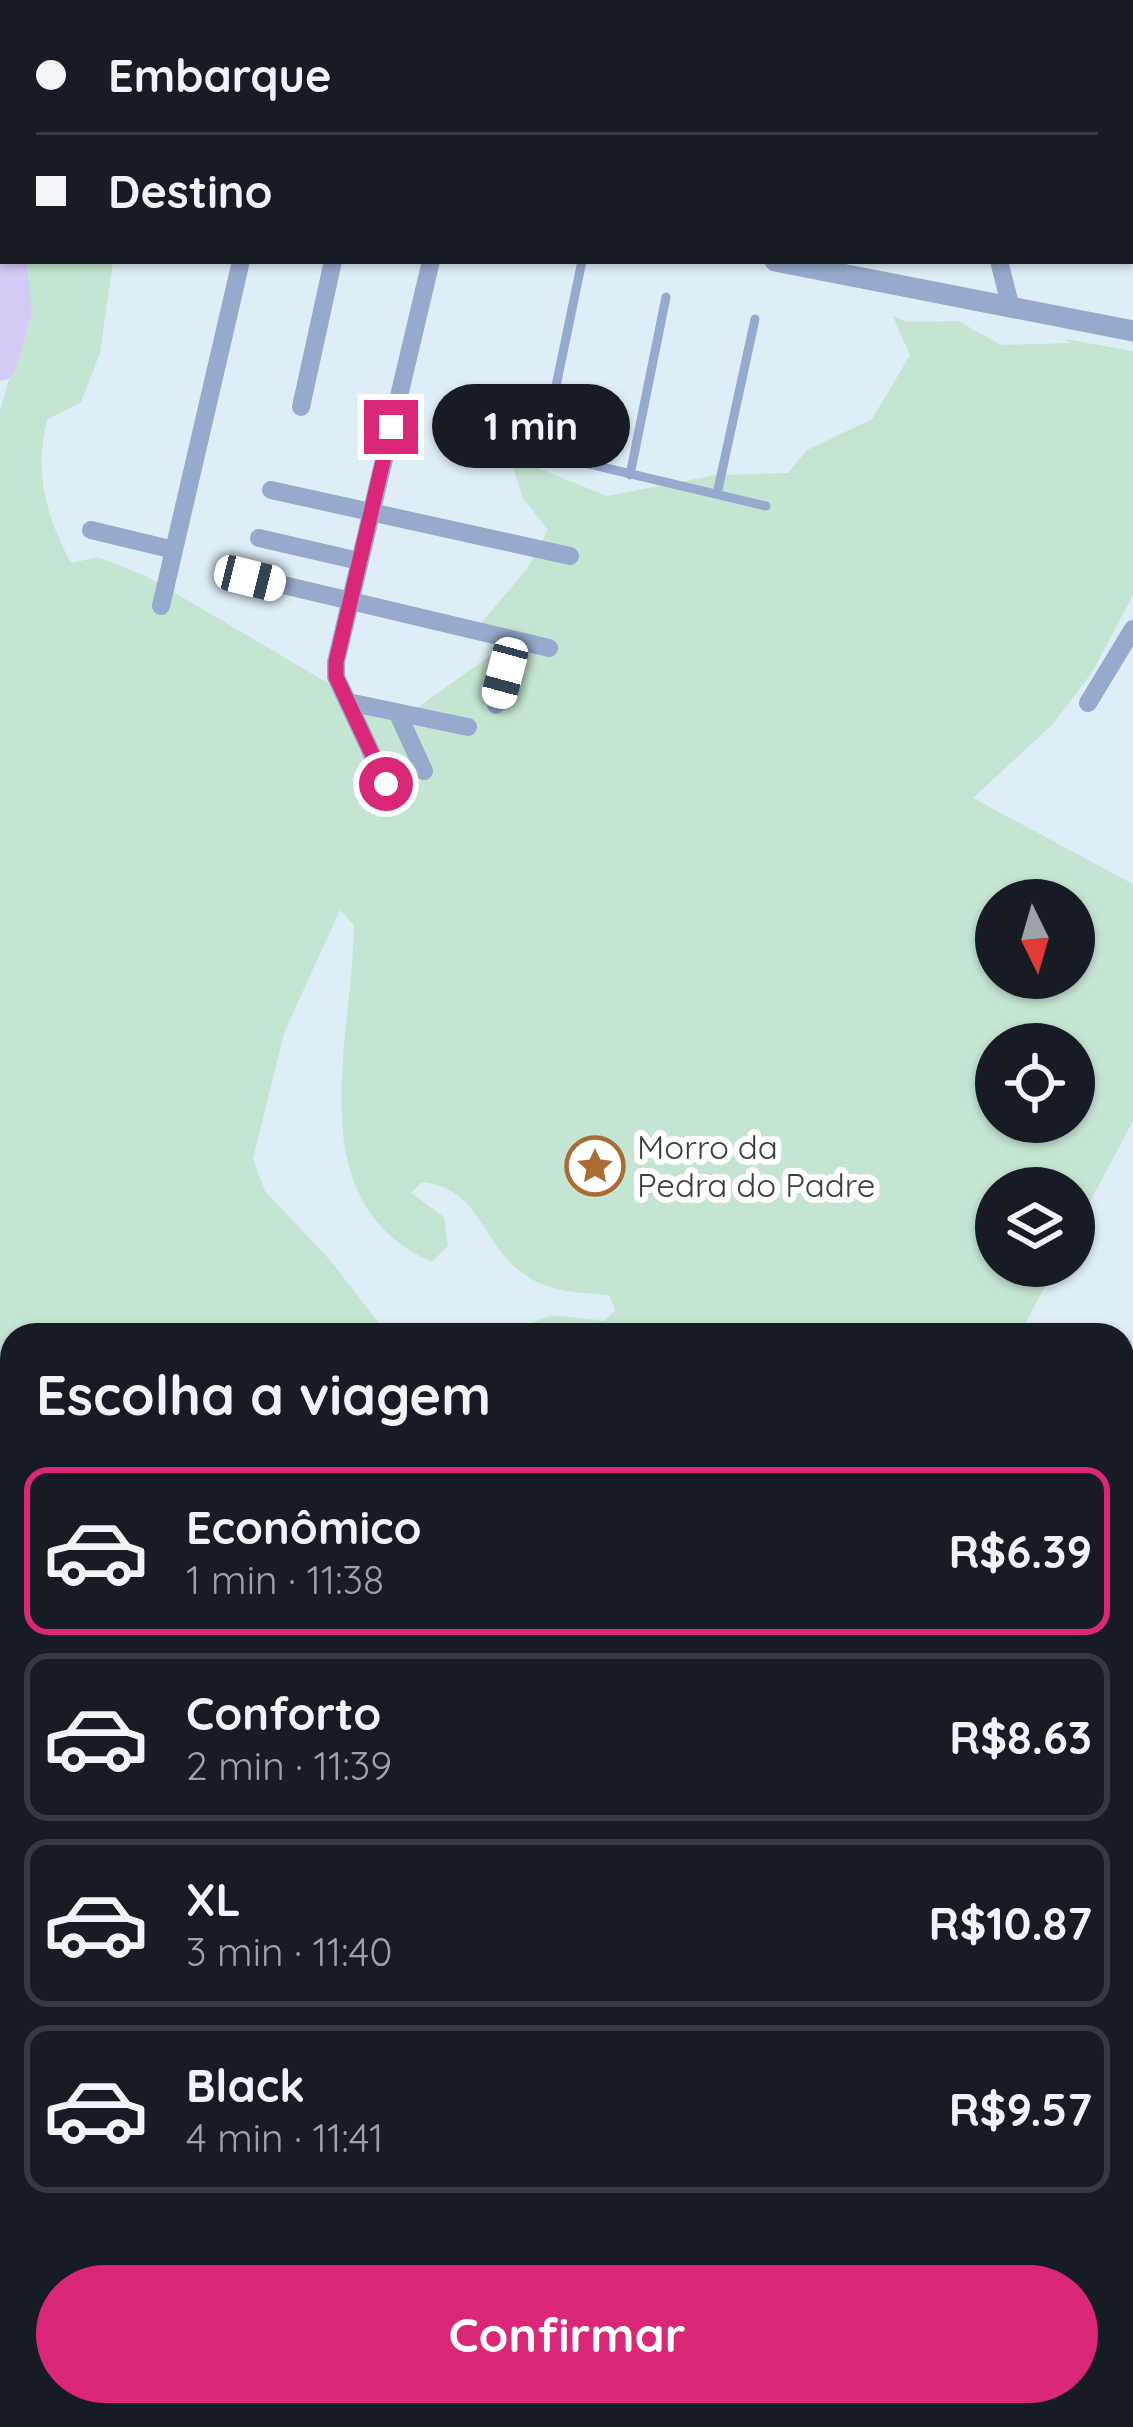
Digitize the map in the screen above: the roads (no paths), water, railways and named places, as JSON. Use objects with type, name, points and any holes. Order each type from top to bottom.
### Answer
[{"type":"street","points":[[148,0],[206,0]]},
{"type":"street","points":[[160,605],[240,264]]},
{"type":"street","points":[[301,407],[332,264]]},
{"type":"street","points":[[386,784],[336,677],[336,662],[430,264]]},
{"type":"street","points":[[792,264],[1133,331]]},
{"type":"street","points":[[1000,264],[1010,304]]},
{"type":"street","points":[[271,490],[570,556]]},
{"type":"street","points":[[91,530],[174,550]]},
{"type":"street","points":[[259,538],[359,561]]},
{"type":"street","points":[[250,578],[549,648]]},
{"type":"street","points":[[1088,703],[1133,629]]},
{"type":"street","points":[[496,705],[513,640]]},
{"type":"street","points":[[348,702],[468,727]]},
{"type":"street","points":[[398,714],[424,771]]},
{"type":"lane","points":[[581,264],[546,434],[547,454],[766,506]]},
{"type":"lane","points":[[630,475],[666,297]]},
{"type":"lane","points":[[717,494],[754,319]]},
{"type":"waterway","points":[[0,364],[15,311],[10,264]]},
{"type":"place","name":"Morro da Pedra do Padre","points":[[595,1166]]}]
